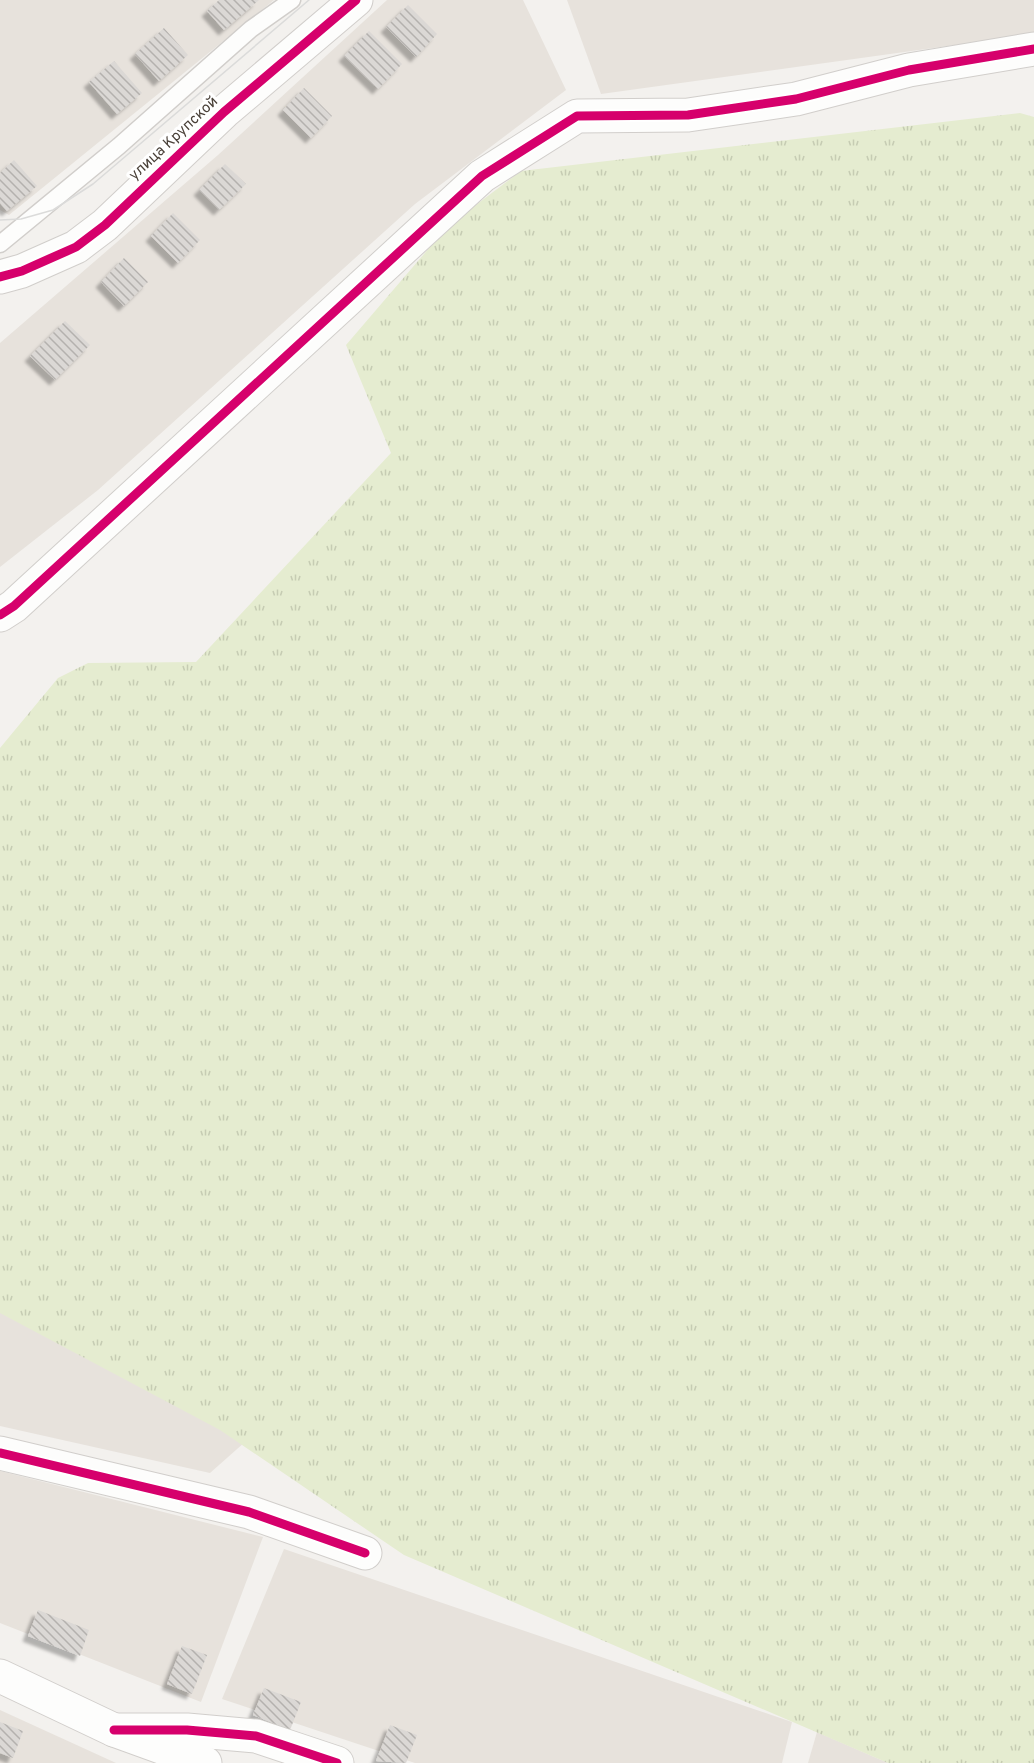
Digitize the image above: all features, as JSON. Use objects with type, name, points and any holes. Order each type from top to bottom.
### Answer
[{"type":"street","name":"улица Крупской","points":[[0,277],[22,271],[76,247],[105,225],[224,112],[356,0]]},
{"type":"street","points":[[0,615],[39,583],[482,176],[577,116],[688,115],[764,104],[796,99],[909,70],[1034,49]]},
{"type":"street","points":[[0,1453],[249,1512],[365,1553]]},
{"type":"street","points":[[0,1676],[114,1730],[205,1763]]},
{"type":"street","points":[[114,1730],[187,1730],[256,1736],[337,1763]]},
{"type":"lane","points":[[0,244],[119,146],[251,29],[292,0]]},
{"type":"shaded area","points":[[0,0],[274,0],[9,215],[0,210]]},
{"type":"shaded area","points":[[387,0],[523,0],[566,90],[415,204],[98,490],[0,567],[0,343],[218,155]]},
{"type":"shaded area","points":[[567,0],[1034,0],[1034,34],[601,94]]},
{"type":"shaded area","points":[[0,1264],[281,1410],[210,1473],[0,1426]]},
{"type":"shaded area","points":[[0,1471],[263,1537],[201,1702],[0,1623]]},
{"type":"shaded area","points":[[284,1549],[792,1722],[782,1763],[415,1763],[222,1699]]},
{"type":"shaded area","points":[[0,1710],[116,1763],[0,1763]]},
{"type":"shaded area","points":[[817,1732],[888,1763],[808,1763]]},
{"type":"green space","points":[[1020,113],[1034,117],[1034,1763],[888,1763],[404,1555],[220,1430],[0,1313],[0,748],[58,678],[88,663],[196,662],[391,453],[346,345],[448,226],[521,171]]},
{"type":"building","points":[[219,0],[259,0],[224,30],[207,11]]},
{"type":"building","points":[[408,5],[437,34],[416,57],[386,27]]},
{"type":"building","points":[[164,28],[188,55],[159,81],[135,54]]},
{"type":"building","points":[[369,31],[402,64],[378,89],[344,56]]},
{"type":"building","points":[[114,61],[142,93],[117,114],[89,82]]},
{"type":"building","points":[[304,88],[332,116],[311,138],[283,110]]},
{"type":"building","points":[[14,160],[37,186],[7,211],[0,203],[0,173]]},
{"type":"building","points":[[225,164],[246,184],[219,210],[199,190]]},
{"type":"building","points":[[173,213],[200,240],[178,263],[151,236]]},
{"type":"building","points":[[124,258],[148,282],[124,306],[101,282]]},
{"type":"building","points":[[65,321],[90,345],[55,380],[30,356]]},
{"type":"building","points":[[38,1610],[89,1630],[80,1656],[28,1636]]},
{"type":"building","points":[[182,1646],[207,1655],[192,1694],[167,1684]]},
{"type":"building","points":[[264,1688],[301,1702],[290,1730],[253,1715]]},
{"type":"building","points":[[0,1722],[23,1731],[13,1758],[0,1753]]},
{"type":"building","points":[[390,1725],[417,1735],[406,1763],[376,1761]]},
{"type":"tram line","points":[[0,220],[21,219],[53,210],[93,184],[309,0]]},
{"type":"cycle path","points":[[0,277],[22,271],[76,247],[105,225],[224,112],[356,0]]},
{"type":"cycle path","points":[[0,615],[14,606],[482,176],[577,116],[688,115],[796,99],[909,70],[1034,49]]},
{"type":"cycle path","points":[[0,1453],[249,1512],[365,1553]]},
{"type":"cycle path","points":[[114,1730],[187,1730],[256,1736],[337,1763]]}]
